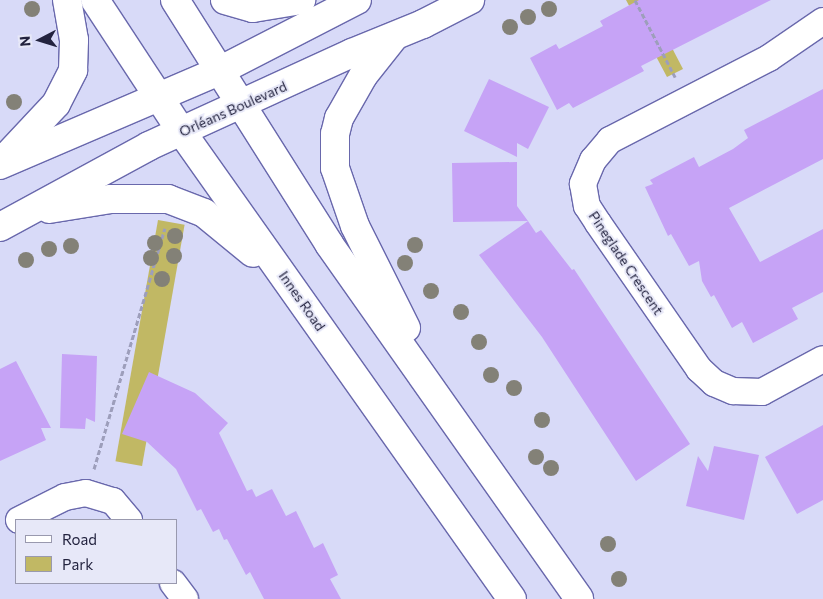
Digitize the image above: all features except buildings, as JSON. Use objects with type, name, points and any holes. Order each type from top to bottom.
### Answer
[{"type":"main road","points":[[0,164],[56,104],[73,70],[74,40],[67,0]]},
{"type":"main road","name":"Innes Road","points":[[95,0],[181,131],[512,599]]},
{"type":"main road","points":[[175,0],[240,107],[329,244],[455,420],[579,599]]},
{"type":"main road","points":[[225,0],[253,8],[301,0]]},
{"type":"main road","points":[[0,164],[219,70],[357,0]]},
{"type":"main road","name":"Orléans Boulevard","points":[[10,222],[181,131],[240,107],[352,53],[393,38],[470,0]]},
{"type":"main road","points":[[393,38],[363,76],[339,118],[335,134],[335,168],[355,226],[455,420]]},
{"type":"main road","points":[[10,222],[63,206],[111,199],[168,199],[188,205],[223,225],[294,290]]},
{"type":"street","name":"Pineglade Crescent","points":[[823,21],[770,58],[688,102],[610,140],[593,160],[583,184],[587,206],[699,369],[714,383],[733,391],[762,392],[823,359]]},
{"type":"street","points":[[22,519],[65,498],[86,493],[113,501],[128,519]]},
{"type":"street","points":[[0,530],[15,522]]},
{"type":"street","points":[[174,584],[185,599]]},
{"type":"path","points":[[635,0],[688,102]]},
{"type":"path","points":[[86,493],[166,225]]},
{"type":"green space","points":[[626,0],[647,0],[683,69],[667,77]]},
{"type":"green space","points":[[158,220],[185,225],[142,466],[115,461]]}]
